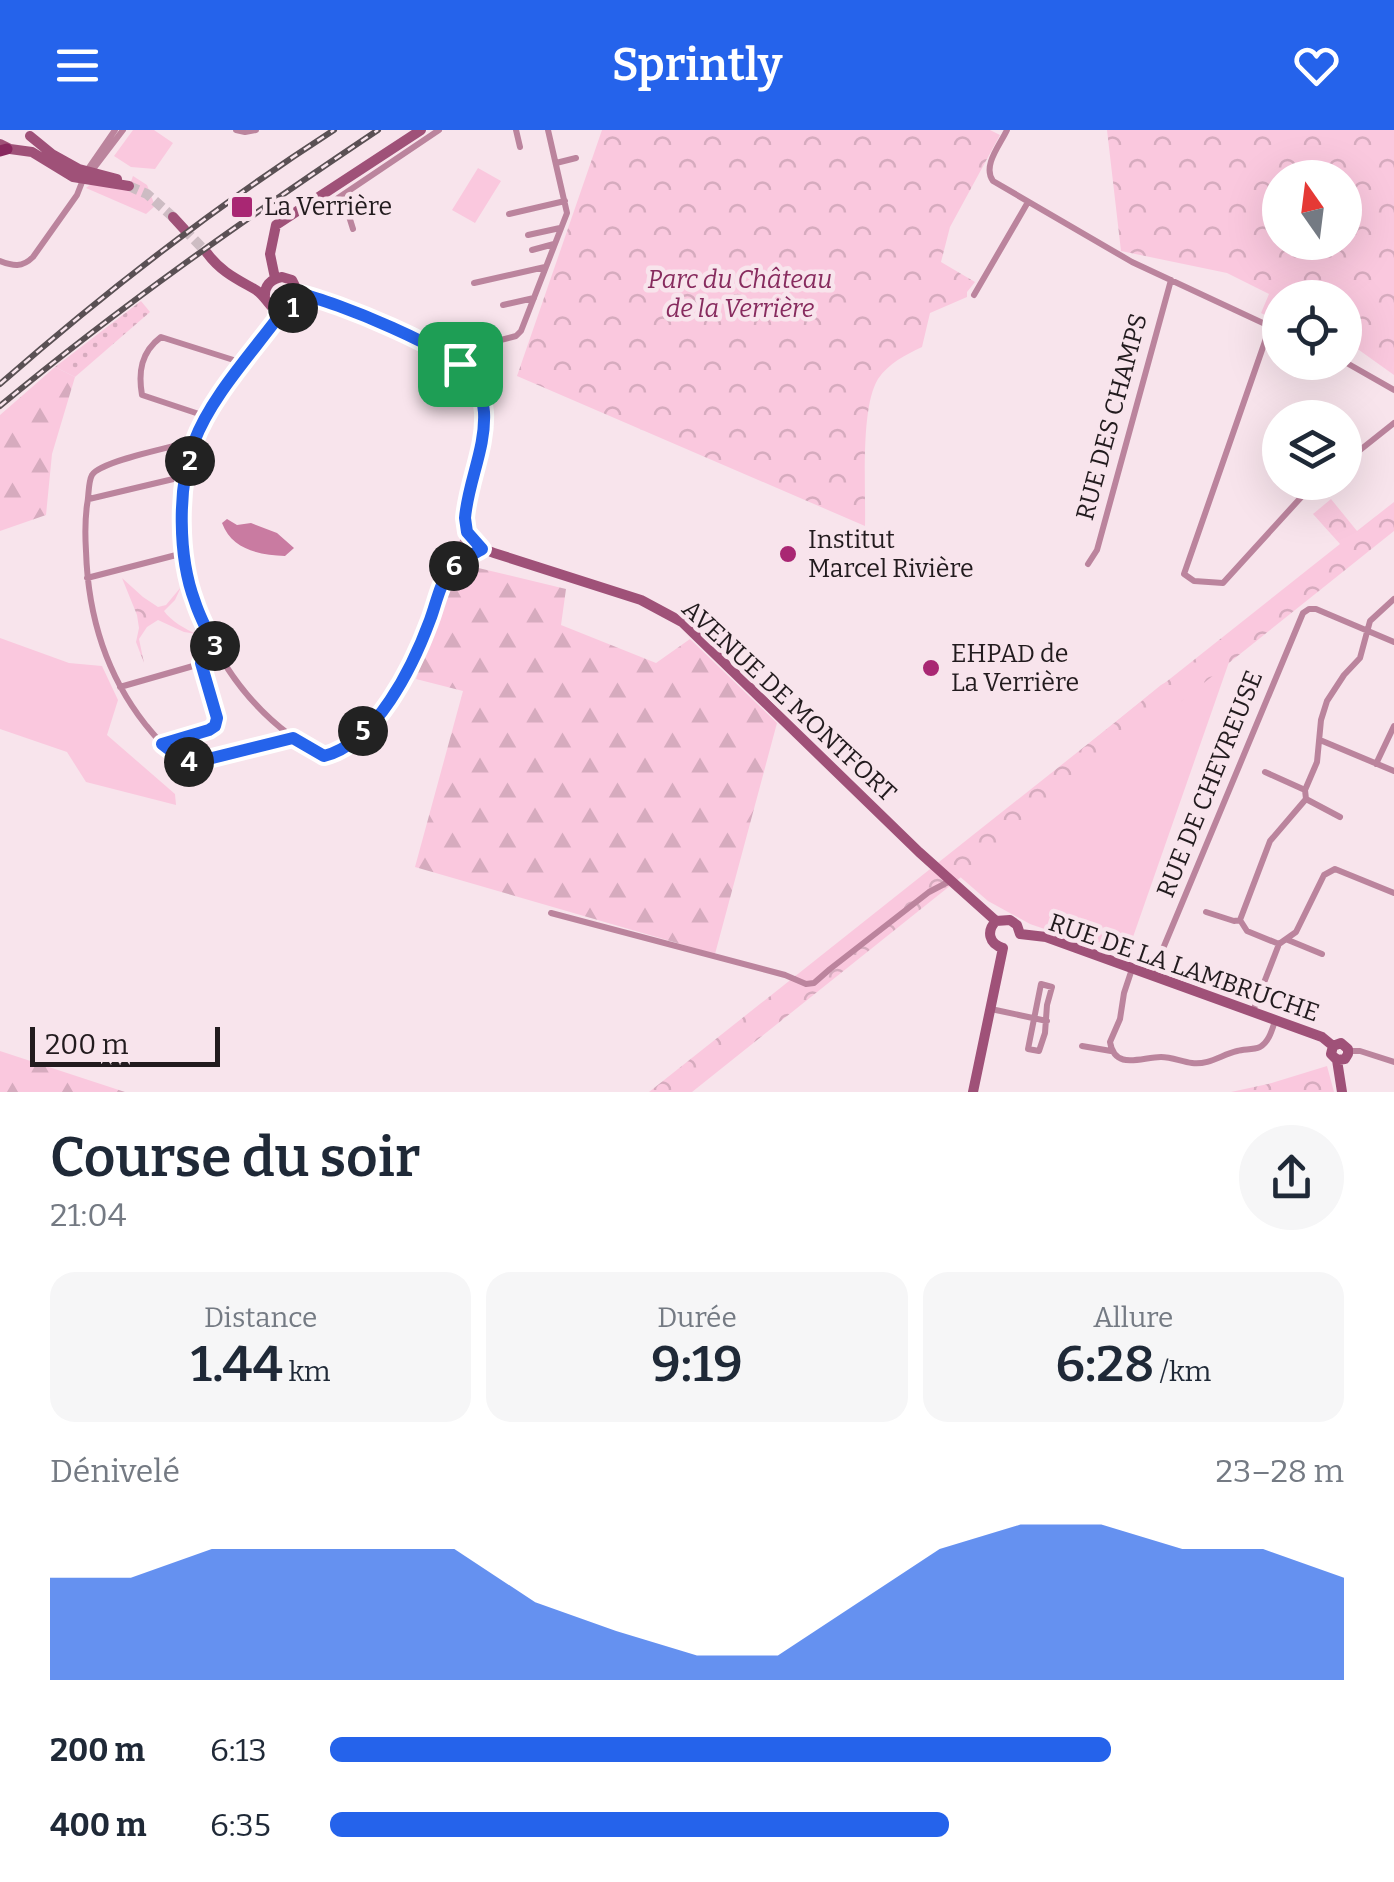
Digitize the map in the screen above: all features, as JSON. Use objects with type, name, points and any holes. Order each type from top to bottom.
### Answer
[{"type":"street","points":[[0,262],[16,266],[28,262],[77,195],[84,175],[119,130]]},
{"type":"street","points":[[236,130],[256,130]]},
{"type":"street","points":[[336,193],[421,130]]},
{"type":"street","points":[[269,287],[282,277],[292,280],[300,294],[293,308],[278,311],[270,306],[269,287],[270,254],[276,225],[440,130]]},
{"type":"street","points":[[516,130],[520,146]]},
{"type":"street","points":[[460,364],[467,350],[516,336],[521,331],[567,213],[548,131],[558,130]]},
{"type":"street","points":[[1008,130],[988,168],[993,182],[1095,242],[1262,323]]},
{"type":"street","points":[[5,148],[24,145],[30,133],[44,148],[84,175]]},
{"type":"street","points":[[5,148],[32,152],[84,175],[120,180],[127,186]]},
{"type":"street","points":[[556,163],[576,158]]},
{"type":"street","points":[[561,186],[574,183]]},
{"type":"street","points":[[336,193],[352,229]]},
{"type":"street","points":[[509,214],[565,202]]},
{"type":"street","points":[[974,295],[1028,202]]},
{"type":"street","points":[[173,217],[184,229]]},
{"type":"street","points":[[528,235],[560,228]]},
{"type":"street","points":[[532,250],[554,244]]},
{"type":"street","points":[[207,253],[238,277],[269,287],[228,276],[207,253]]},
{"type":"street","points":[[474,283],[545,267]]},
{"type":"street","name":"RUE DES CHAMPS","points":[[1088,564],[1096,550],[1171,280]]},
{"type":"street","points":[[278,311],[276,320],[243,363],[194,441],[186,476],[184,553],[194,602],[221,658],[245,691],[293,738],[324,756],[336,753],[368,728],[395,695],[412,664],[467,532],[466,508],[484,414],[477,383],[442,352],[338,304],[300,294]]},
{"type":"street","points":[[503,305],[534,298]]},
{"type":"street","points":[[208,417],[142,395],[139,378],[148,349],[161,337],[243,363]]},
{"type":"street","points":[[1262,350],[1184,574],[1188,579],[1223,583],[1299,500]]},
{"type":"street","points":[[1362,370],[1394,390]]},
{"type":"street","points":[[1362,448],[1394,423]]},
{"type":"street","points":[[194,441],[112,462],[90,476],[85,518],[87,578],[101,647],[120,687],[162,744],[183,760],[192,763],[293,738]]},
{"type":"street","points":[[89,499],[186,476]]},
{"type":"street","points":[[452,567],[482,549],[467,532]]},
{"type":"street","name":"AVENUE DE MONTFORT","points":[[482,549],[626,594],[682,622],[996,922]]},
{"type":"street","points":[[87,578],[184,553]]},
{"type":"street","points":[[1240,920],[1270,841],[1306,794],[1327,701],[1360,658],[1370,622],[1394,599]]},
{"type":"street","name":"RUE DE CHEVREUSE","points":[[1152,976],[1303,612],[1316,608],[1368,629]]},
{"type":"street","points":[[1368,629],[1394,642]]},
{"type":"street","points":[[120,687],[221,658]]},
{"type":"street","points":[[162,744],[215,726],[217,718],[201,663]]},
{"type":"street","points":[[1376,764],[1394,726]]},
{"type":"street","points":[[1320,740],[1394,771]]},
{"type":"street","points":[[1265,772],[1340,816]]},
{"type":"street","points":[[1253,1012],[1279,944],[1296,932],[1324,874],[1335,869],[1394,893]]},
{"type":"street","points":[[551,913],[785,975],[806,984],[814,983],[929,892],[950,880]]},
{"type":"street","points":[[1206,912],[1240,920]]},
{"type":"street","points":[[1010,920],[1020,934],[1016,943],[1003,948],[991,940],[990,930],[996,922],[1010,920]]},
{"type":"street","points":[[1240,920],[1247,931],[1279,944]]},
{"type":"street","name":"RUE DE LA LAMBRUCHE","points":[[1020,934],[1046,937],[1322,1037],[1333,1046]]},
{"type":"street","points":[[1288,940],[1322,954]]},
{"type":"street","points":[[973,1092],[1003,948]]},
{"type":"street","points":[[1132,969],[1120,1019],[1111,1036],[1110,1048],[1119,1058],[1159,1057],[1203,1063],[1263,1045],[1275,1020]]},
{"type":"street","points":[[1041,984],[1052,987],[1039,1051],[1028,1048],[1034,1018],[1041,984]]},
{"type":"street","points":[[991,1009],[1047,1021]]},
{"type":"street","points":[[1082,1046],[1112,1051]]},
{"type":"street","points":[[1337,1060],[1345,1059],[1346,1046],[1333,1046],[1331,1054],[1337,1060],[1342,1092]]},
{"type":"street","points":[[1348,1052],[1360,1050],[1394,1062]]},
{"type":"green space","points":[[133,130],[154,130],[173,143],[155,169],[131,167],[114,156]]},
{"type":"green space","name":"Parc du Château de la Verrière","points":[[602,130],[990,130],[1000,135],[950,227],[941,262],[975,282],[967,297],[930,313],[922,347],[887,368],[872,392],[866,429],[865,526],[517,376]]},
{"type":"green space","points":[[1107,130],[1394,130],[1394,375],[1362,352],[1362,280],[1262,280],[1262,290],[1227,273],[1121,251]]},
{"type":"green space","points":[[478,168],[501,181],[475,223],[452,210]]},
{"type":"green space","points":[[133,176],[147,185],[155,206],[146,214],[86,188],[91,184],[128,190]]},
{"type":"green space","points":[[141,301],[150,312],[75,377],[55,367]]},
{"type":"green space","points":[[55,367],[75,377],[52,454],[46,515],[0,531],[0,415]]},
{"type":"green space","points":[[1332,500],[1357,531],[1394,502],[1394,531],[692,1092],[649,1092],[1340,544],[1313,514]]},
{"type":"green space","points":[[470,566],[566,589],[561,625],[656,663],[690,639],[777,723],[715,954],[415,867],[463,691],[416,679],[450,581]]},
{"type":"green space","points":[[122,578],[158,607],[166,605],[181,587],[164,611],[197,634],[158,620],[139,639],[144,663],[136,642],[137,615]]},
{"type":"green space","points":[[0,638],[69,663],[102,666],[118,700],[107,735],[175,794],[176,805],[86,782],[67,752],[0,729]]},
{"type":"green space","points":[[1236,642],[1126,957],[1030,924],[988,901],[943,862],[1161,685]]},
{"type":"green space","points":[[0,1051],[125,1092],[0,1092]]},
{"type":"green space","points":[[1327,1066],[1334,1092],[1231,1092],[1268,1084]]},
{"type":"shaded area","points":[[227,519],[237,525],[251,523],[277,533],[294,548],[285,556],[248,549],[227,532],[222,523]]},
{"type":"tunnel","points":[[129,186],[147,194],[173,217]]},
{"type":"tunnel","points":[[184,229],[207,253]]},
{"type":"railway","points":[[0,384],[162,251],[334,130]]},
{"type":"railway","points":[[0,406],[185,263],[378,130]]},
{"type":"place","name":"La Verrière","points":[[242,207]]},
{"type":"place","name":"Institut Marcel Rivière","points":[[788,554]]},
{"type":"place","name":"EHPAD de La Verrière","points":[[931,668]]},
{"type":"route","points":[[300,294],[338,304],[460,364],[477,383],[484,405],[482,439],[465,518],[467,532],[482,549],[452,567],[395,695],[368,728],[336,753],[324,756],[293,738],[192,763],[183,760],[162,744],[215,726],[217,718],[201,663],[221,658],[194,602],[184,553],[183,499],[190,458],[194,441],[216,402],[276,320],[278,311],[293,308],[300,294]]}]
